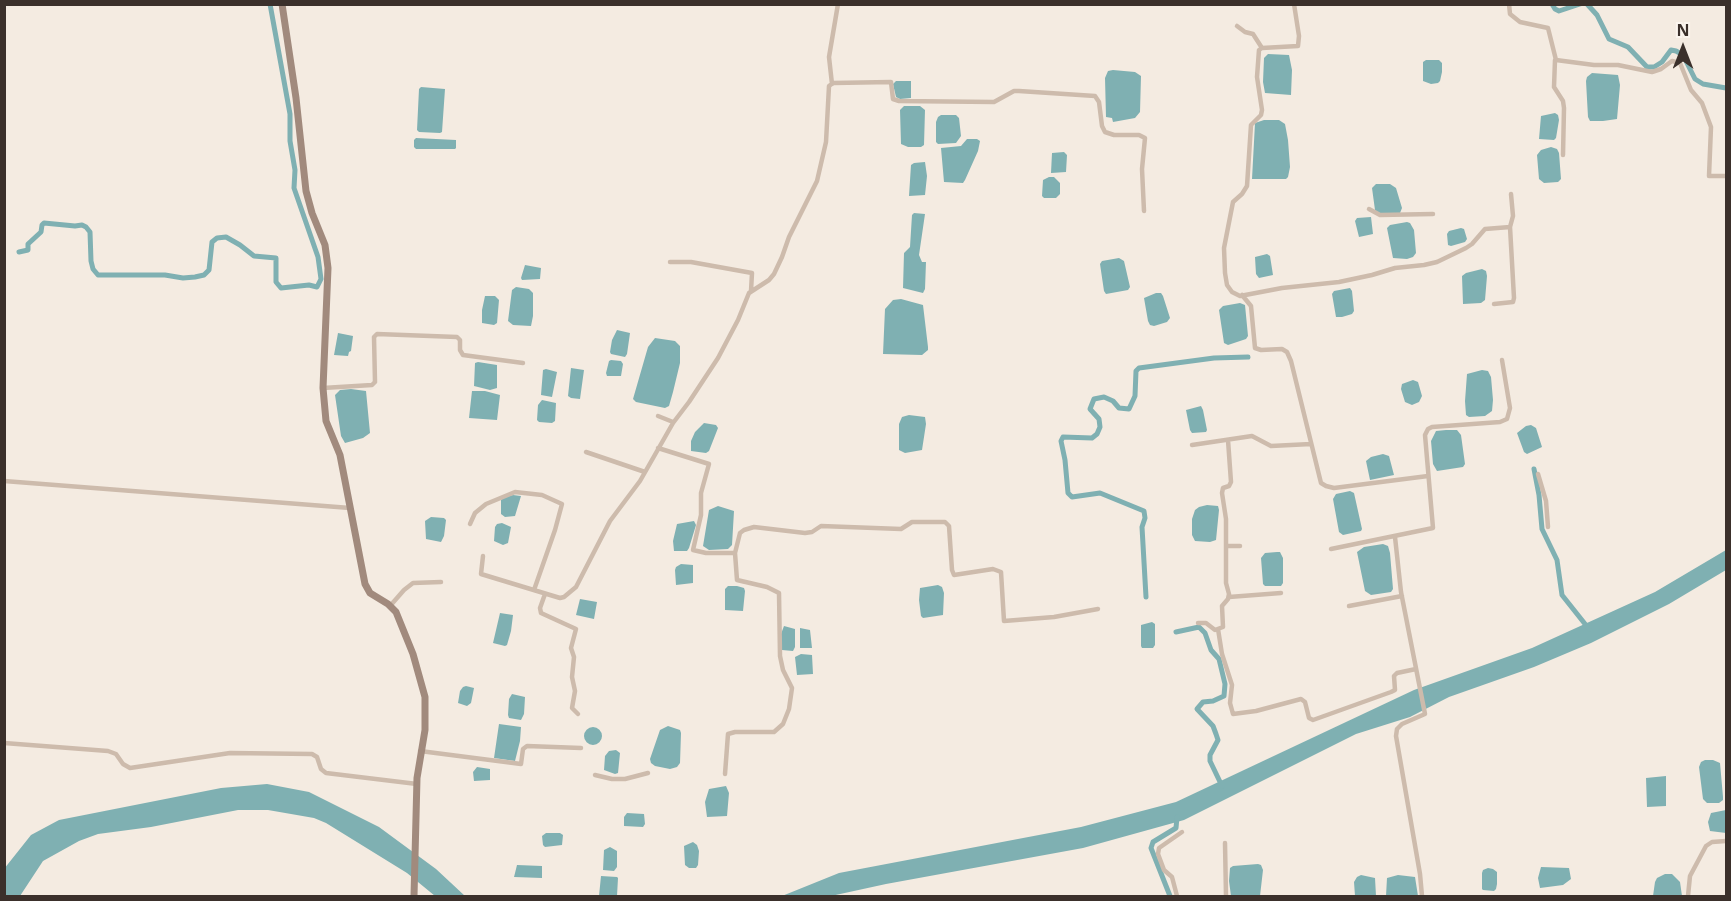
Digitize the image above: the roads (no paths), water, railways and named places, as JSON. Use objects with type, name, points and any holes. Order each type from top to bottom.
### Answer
[{"type":"main road","points":[[282,4],[296,98],[306,191],[325,245],[327,261],[323,388],[326,421],[340,455],[365,584],[374,596],[396,612],[406,635],[425,697],[424,730],[417,784],[414,895]]},
{"type":"street","points":[[751,291],[769,280],[774,274],[789,237],[817,181],[826,142],[829,86],[832,84],[829,57],[838,4]]},
{"type":"street","points":[[1294,4],[1299,36],[1298,46],[1262,48],[1259,50],[1257,60],[1262,110],[1261,115],[1251,125],[1247,186],[1233,202],[1224,248],[1227,285],[1236,295],[1339,282],[1395,268],[1424,266],[1466,248],[1485,229],[1510,227]]},
{"type":"street","points":[[1509,4],[1510,14],[1520,22],[1548,28],[1555,60],[1554,87],[1563,101],[1564,108],[1563,155]]},
{"type":"street","points":[[1237,26],[1253,34],[1262,48]]},
{"type":"street","points":[[1555,60],[1594,65],[1618,65],[1652,72],[1670,62],[1677,62],[1691,90],[1702,103],[1711,128],[1709,176],[1726,177]]},
{"type":"street","points":[[832,84],[891,82],[893,99],[898,101],[994,102],[1000,101],[1014,91],[1095,96],[1099,102],[1105,132],[1114,135],[1139,135],[1145,138],[1142,169],[1144,211]]},
{"type":"street","points":[[1494,304],[1513,302],[1514,298],[1510,227],[1513,216],[1511,194]]},
{"type":"street","points":[[1369,209],[1380,215],[1433,214]]},
{"type":"street","points":[[483,556],[481,574],[534,591],[564,597],[576,587],[610,521],[634,490],[674,422],[724,348],[751,291],[752,273],[691,262],[670,262]]},
{"type":"street","points":[[1242,295],[1251,306],[1256,348],[1261,350],[1282,349],[1287,352],[1291,361],[1319,480],[1326,486],[1334,488],[1428,476]]},
{"type":"street","points":[[323,388],[372,385],[375,382],[374,337],[380,334],[457,337],[460,340],[460,350],[463,355],[523,363]]},
{"type":"street","points":[[1331,549],[1433,528],[1425,435],[1428,429],[1443,425],[1500,422],[1507,419],[1510,408],[1502,360]]},
{"type":"street","points":[[658,416],[674,422]]},
{"type":"street","points":[[1192,445],[1252,436],[1271,446],[1311,444]]},
{"type":"street","points":[[1228,440],[1231,482],[1222,491],[1226,519],[1226,583],[1229,597]]},
{"type":"street","points":[[658,448],[709,464],[701,493],[701,516],[693,550],[735,553]]},
{"type":"street","points":[[586,452],[645,472]]},
{"type":"street","points":[[1538,474],[1546,501],[1548,527]]},
{"type":"street","points":[[4,481],[350,508]]},
{"type":"street","points":[[470,524],[475,513],[486,504],[515,492],[542,495],[562,504],[534,591]]},
{"type":"street","points":[[725,774],[728,734],[774,732],[786,719],[792,694],[791,683],[780,664],[778,593],[766,587],[737,580],[735,553],[740,533],[754,527],[805,533],[812,532],[821,526],[901,529],[912,522],[945,522],[949,526],[954,575],[993,569],[1001,572],[1004,621],[1054,617],[1098,609]]},
{"type":"street","points":[[1395,537],[1402,596],[1425,712],[1423,717],[1399,726],[1396,736],[1422,897]]},
{"type":"street","points":[[1226,546],[1240,546]]},
{"type":"street","points":[[390,606],[413,583],[441,582]]},
{"type":"street","points":[[1198,623],[1206,623],[1210,628],[1223,627],[1222,606],[1229,597],[1281,593]]},
{"type":"street","points":[[545,594],[540,608],[541,613],[576,629],[571,648],[574,657],[572,708],[578,714]]},
{"type":"street","points":[[1349,606],[1402,596]]},
{"type":"street","points":[[1218,629],[1222,654],[1233,689],[1230,703],[1233,714],[1256,711],[1302,699],[1309,718],[1313,720],[1391,692],[1395,690],[1394,676],[1397,673],[1416,669]]},
{"type":"street","points":[[4,744],[108,751],[116,754],[123,764],[130,768],[230,753],[312,754],[317,757],[321,769],[326,772],[417,784]]},
{"type":"street","points":[[420,751],[521,764],[523,749],[527,746],[581,748]]},
{"type":"street","points":[[596,775],[625,779],[648,773]]},
{"type":"street","points":[[1177,897],[1172,877],[1164,870],[1158,855],[1159,848],[1182,832]]},
{"type":"street","points":[[1688,897],[1690,876],[1707,846],[1712,842],[1726,841]]},
{"type":"street","points":[[1225,843],[1226,897]]},
{"type":"water","points":[[1268,54],[1289,55],[1292,70],[1291,95],[1265,93],[1264,58]]},
{"type":"water","points":[[1439,60],[1442,63],[1438,83],[1431,84],[1423,81],[1423,62]]},
{"type":"water","points":[[1108,71],[1135,72],[1141,76],[1140,112],[1135,118],[1113,122],[1112,118],[1106,117],[1105,78]]},
{"type":"water","points":[[1592,73],[1618,75],[1620,85],[1617,119],[1590,121],[1586,81]]},
{"type":"water","points":[[896,81],[911,81],[911,98],[896,97],[893,84]]},
{"type":"water","points":[[421,87],[445,89],[442,132],[440,133],[417,130],[419,89]]},
{"type":"water","points":[[904,106],[920,106],[925,110],[924,145],[921,147],[908,147],[901,144],[900,110]]},
{"type":"water","points":[[1555,113],[1559,120],[1556,138],[1554,140],[1539,139],[1541,116]]},
{"type":"water","points":[[941,115],[956,115],[959,118],[961,136],[956,143],[938,144],[936,142],[936,122]]},
{"type":"water","points":[[1264,120],[1279,120],[1285,124],[1290,167],[1286,179],[1252,179],[1255,123]]},
{"type":"water","points":[[416,138],[456,140],[456,148],[416,149],[414,140]]},
{"type":"water","points":[[967,139],[980,141],[965,180],[963,183],[944,182],[941,148],[961,146]]},
{"type":"water","points":[[1551,147],[1557,149],[1559,153],[1561,179],[1558,182],[1544,183],[1539,179],[1537,155],[1541,150]]},
{"type":"water","points":[[1064,152],[1067,155],[1066,172],[1051,173],[1052,153]]},
{"type":"water","points":[[925,162],[927,176],[925,195],[909,196],[911,165]]},
{"type":"water","points":[[1054,177],[1060,183],[1060,194],[1056,198],[1042,196],[1043,180]]},
{"type":"water","points":[[1376,184],[1390,184],[1396,188],[1402,208],[1400,213],[1380,214],[1375,210],[1372,188]]},
{"type":"water","points":[[914,213],[925,214],[919,255],[922,262],[926,262],[923,293],[903,288],[904,253],[910,247]]},
{"type":"water","points":[[1371,217],[1373,234],[1359,237],[1355,221],[1357,218]]},
{"type":"water","points":[[1407,222],[1414,230],[1416,253],[1407,259],[1393,258],[1387,228],[1390,225]]},
{"type":"water","points":[[1464,229],[1467,239],[1465,242],[1448,245],[1449,231]]},
{"type":"water","points":[[1267,254],[1270,256],[1273,275],[1259,278],[1256,274],[1255,257]]},
{"type":"water","points":[[1119,258],[1124,261],[1130,287],[1128,290],[1106,294],[1100,264],[1102,261]]},
{"type":"water","points":[[525,265],[541,268],[540,279],[522,280]]},
{"type":"water","points":[[1482,269],[1486,271],[1487,276],[1485,300],[1481,303],[1463,304],[1462,276]]},
{"type":"water","points":[[516,287],[529,289],[533,293],[531,326],[513,325],[508,321],[512,290]]},
{"type":"water","points":[[1350,288],[1354,311],[1352,314],[1336,317],[1332,294],[1334,291]]},
{"type":"water","points":[[1161,293],[1163,296],[1170,318],[1167,322],[1154,326],[1148,321],[1144,298]]},
{"type":"water","points":[[485,296],[495,296],[499,300],[497,323],[494,325],[482,323]]},
{"type":"water","points":[[901,299],[923,305],[928,350],[922,355],[883,354],[885,309],[893,300]]},
{"type":"water","points":[[1240,303],[1245,305],[1248,336],[1246,339],[1228,345],[1224,343],[1219,310],[1223,306]]},
{"type":"water","points":[[617,330],[630,333],[625,357],[610,352]]},
{"type":"water","points":[[338,333],[353,336],[348,356],[334,355]]},
{"type":"water","points":[[655,338],[675,341],[680,346],[680,363],[673,392],[669,406],[665,408],[636,402],[633,399],[648,347]]},
{"type":"water","points":[[611,360],[621,361],[623,364],[621,376],[607,376]]},
{"type":"water","points":[[475,363],[497,365],[497,388],[490,390],[474,386]]},
{"type":"water","points":[[571,368],[584,370],[580,399],[568,396]]},
{"type":"water","points":[[543,370],[557,372],[552,397],[541,395]]},
{"type":"water","points":[[1482,370],[1488,371],[1491,377],[1492,411],[1485,416],[1469,417],[1466,415],[1465,401],[1467,374]]},
{"type":"water","points":[[1413,380],[1418,382],[1422,396],[1419,402],[1412,405],[1405,402],[1401,389],[1402,384]]},
{"type":"water","points":[[340,390],[366,391],[370,433],[363,438],[345,443],[341,436],[335,395]]},
{"type":"water","points":[[472,391],[485,391],[500,395],[497,420],[469,418]]},
{"type":"water","points":[[542,400],[556,403],[555,421],[552,423],[537,420],[538,405]]},
{"type":"water","points":[[1201,406],[1207,430],[1192,433],[1186,410]]},
{"type":"water","points":[[909,415],[925,417],[926,424],[922,450],[905,453],[899,450],[899,424],[902,417]]},
{"type":"water","points":[[704,423],[716,425],[718,428],[709,451],[706,453],[691,451],[691,441],[695,432]]},
{"type":"water","points":[[1531,425],[1536,428],[1542,447],[1527,454],[1524,452],[1517,433]]},
{"type":"water","points":[[1457,430],[1461,435],[1465,464],[1463,467],[1437,471],[1433,464],[1431,441],[1436,431]]},
{"type":"water","points":[[1383,454],[1389,456],[1394,475],[1370,480],[1366,461]]},
{"type":"water","points":[[1350,491],[1354,493],[1362,529],[1343,535],[1339,532],[1333,499],[1336,494]]},
{"type":"water","points":[[513,495],[521,496],[515,516],[505,517],[501,514],[501,500]]},
{"type":"water","points":[[1207,505],[1218,506],[1216,540],[1195,541],[1192,535],[1192,519],[1195,510]]},
{"type":"water","points":[[718,506],[734,511],[732,545],[728,549],[709,550],[703,546],[709,510]]},
{"type":"water","points":[[431,517],[446,520],[441,542],[426,539],[425,521]]},
{"type":"water","points":[[694,521],[696,525],[687,551],[674,551],[673,541],[677,524]]},
{"type":"water","points":[[502,523],[511,527],[508,543],[503,545],[494,541],[495,527]]},
{"type":"water","points":[[1383,544],[1388,546],[1390,553],[1393,589],[1391,592],[1371,595],[1365,591],[1357,552],[1364,547]]},
{"type":"water","points":[[1726,550],[1726,570],[1669,604],[1591,643],[1534,667],[1449,697],[1410,717],[1356,734],[1184,820],[1083,848],[831,896],[782,896],[839,873],[1081,827],[1176,802],[1414,690],[1532,648],[1655,592]]},
{"type":"water","points":[[1280,552],[1283,558],[1283,583],[1281,586],[1265,586],[1261,558],[1265,553]]},
{"type":"water","points":[[681,564],[693,565],[693,583],[676,585],[675,570]]},
{"type":"water","points":[[938,585],[942,587],[944,593],[943,615],[923,618],[919,600],[920,588]]},
{"type":"water","points":[[728,586],[744,588],[745,591],[743,611],[725,610],[725,589]]},
{"type":"water","points":[[580,599],[597,602],[594,619],[576,615]]},
{"type":"water","points":[[500,613],[513,615],[511,631],[505,646],[493,643]]},
{"type":"water","points":[[1152,622],[1155,624],[1155,645],[1153,648],[1142,648],[1141,625]]},
{"type":"water","points":[[784,626],[795,629],[793,651],[782,650],[781,634]]},
{"type":"water","points":[[800,628],[810,630],[812,648],[800,648]]},
{"type":"water","points":[[801,654],[812,655],[813,674],[797,675],[795,657]]},
{"type":"water","points":[[466,686],[474,688],[471,703],[467,706],[458,703],[460,691]]},
{"type":"water","points":[[512,694],[525,697],[524,714],[521,720],[509,718],[509,699]]},
{"type":"water","points":[[499,724],[521,727],[515,761],[494,758]]},
{"type":"water","points":[[668,726],[680,730],[681,733],[680,763],[677,767],[670,769],[655,766],[650,759],[660,730]]},
{"type":"water","points":[[589,727],[597,727],[602,732],[600,743],[589,745],[584,740],[584,732]]},
{"type":"water","points":[[616,750],[620,753],[618,773],[615,774],[604,770],[605,756],[609,751]]},
{"type":"water","points":[[1705,760],[1720,763],[1723,800],[1719,803],[1707,803],[1703,799],[1699,767]]},
{"type":"water","points":[[477,767],[490,769],[490,780],[474,781],[473,772]]},
{"type":"water","points":[[1666,776],[1666,806],[1647,807],[1646,778]]},
{"type":"water","points":[[267,784],[309,792],[379,827],[436,869],[465,896],[435,896],[407,873],[326,823],[314,818],[268,810],[238,810],[151,827],[98,834],[79,841],[43,861],[20,896],[5,896],[4,869],[31,835],[59,820],[221,788]]},
{"type":"water","points":[[726,786],[729,793],[727,816],[707,817],[705,802],[709,789]]},
{"type":"water","points":[[1726,810],[1726,833],[1710,831],[1708,822],[1711,813]]},
{"type":"water","points":[[627,813],[644,814],[643,827],[624,826],[624,817]]},
{"type":"water","points":[[546,833],[563,835],[562,845],[545,847],[542,836]]},
{"type":"water","points":[[693,842],[699,851],[698,865],[696,868],[689,868],[685,865],[684,846]]},
{"type":"water","points":[[610,847],[617,851],[617,867],[614,871],[603,870],[604,850]]},
{"type":"water","points":[[1258,864],[1263,870],[1260,896],[1231,896],[1230,868]]},
{"type":"water","points":[[517,865],[542,866],[542,878],[514,877]]},
{"type":"water","points":[[1541,867],[1569,868],[1571,879],[1563,885],[1540,888],[1538,878]]},
{"type":"water","points":[[1488,868],[1497,872],[1497,884],[1494,891],[1482,889],[1482,873]]},
{"type":"water","points":[[1665,874],[1672,874],[1680,882],[1682,896],[1653,896],[1657,878]]},
{"type":"water","points":[[1361,875],[1375,878],[1376,896],[1355,896],[1354,882]]},
{"type":"water","points":[[1398,875],[1415,877],[1418,896],[1386,896],[1387,878]]},
{"type":"water","points":[[601,876],[618,878],[617,896],[599,896]]},
{"type":"waterway","points":[[19,252],[28,250],[28,244],[41,232],[44,223],[82,225],[90,232],[91,261],[98,275],[165,275],[183,278],[204,275],[209,270],[212,242],[217,238],[226,237],[254,256],[276,258],[276,282],[281,288],[309,285],[317,287],[321,279],[318,257],[294,188],[295,170],[290,141],[290,114],[270,4]]},
{"type":"waterway","points":[[1552,4],[1559,11],[1580,4]]},
{"type":"waterway","points":[[1587,4],[1597,15],[1609,39],[1628,47],[1647,67],[1654,67],[1662,62],[1671,50],[1676,51],[1683,55],[1695,79],[1703,84],[1726,88]]},
{"type":"waterway","points":[[1146,597],[1142,527],[1145,518],[1144,511],[1100,493],[1072,497],[1068,493],[1061,441],[1063,437],[1092,438],[1097,434],[1100,427],[1099,419],[1090,409],[1094,399],[1104,397],[1113,401],[1119,408],[1129,409],[1135,396],[1136,371],[1139,368],[1214,358],[1248,357]]},
{"type":"waterway","points":[[1534,469],[1542,529],[1557,560],[1562,595],[1589,629]]},
{"type":"waterway","points":[[1176,632],[1199,627],[1205,633],[1211,650],[1219,659],[1225,684],[1224,696],[1203,702],[1197,709],[1213,726],[1218,740],[1210,755],[1210,761],[1222,786]]},
{"type":"waterway","points":[[1170,896],[1151,848],[1153,842],[1176,828],[1177,817]]}]
